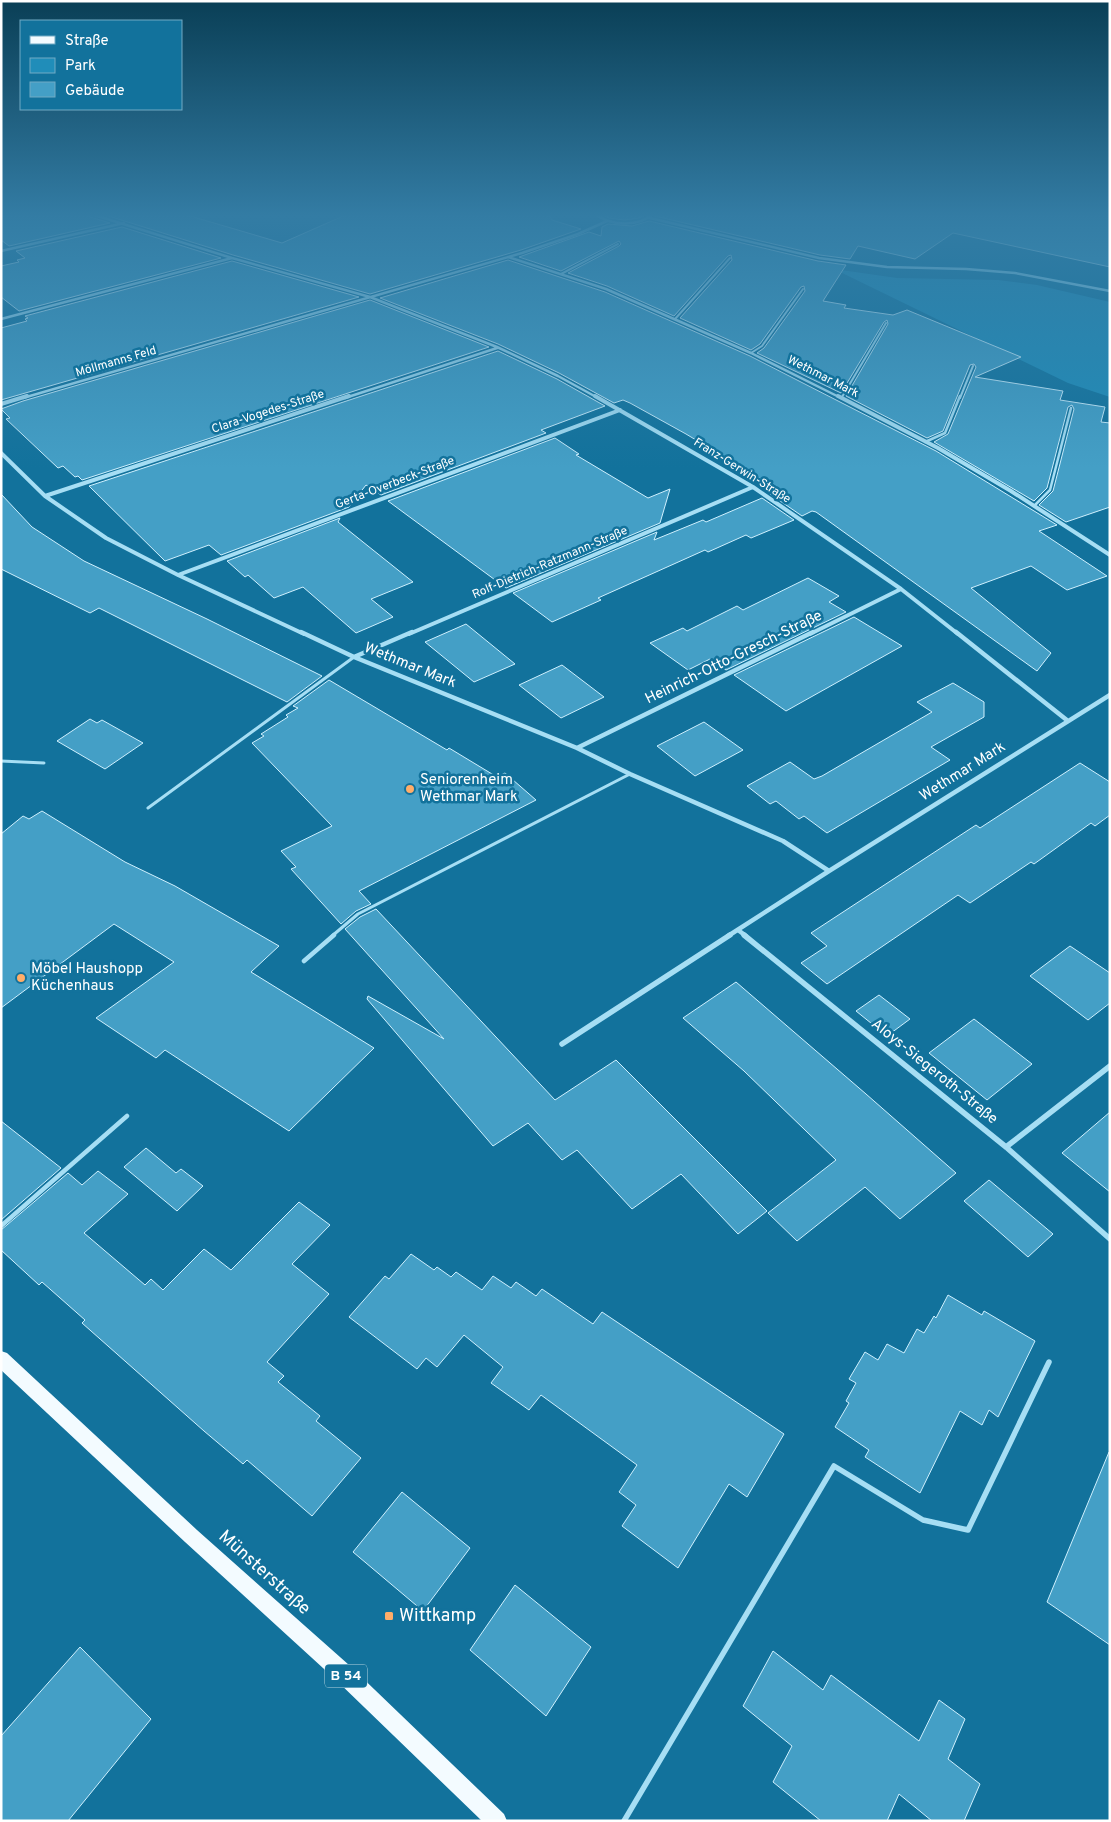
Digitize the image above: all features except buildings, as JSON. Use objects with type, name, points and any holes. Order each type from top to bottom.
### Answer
[{"type":"main road","name":"Münsterstraße","points":[[1,1359],[191,1536],[342,1672],[497,1821]]},
{"type":"street","points":[[1,319],[80,298]]},
{"type":"street","name":"Möllmanns Feld","points":[[1,404],[366,298]]},
{"type":"street","name":"Franz-Gerwin-Straße","points":[[373,298],[498,348],[558,376],[753,487],[901,589],[1068,721]]},
{"type":"street","name":"Wethmar Mark","points":[[627,298],[752,353],[842,398],[925,442],[1034,506],[1110,554]]},
{"type":"street","name":"Clara-Vogedes-Straße","points":[[46,496],[498,348]]},
{"type":"street","name":"Gerta-Overbeck-Straße","points":[[178,575],[620,410]]},
{"type":"street","name":"Wethmar Mark","points":[[1,453],[46,496],[106,538],[178,575],[354,657],[577,748],[630,774],[783,840],[829,871]]},
{"type":"street","name":"Rolf-Dietrich-Ratzmann-Straße","points":[[354,657],[753,487]]},
{"type":"street","name":"Heinrich-Otto-Gresch-Straße","points":[[577,748],[901,589]]},
{"type":"street","name":"Wethmar Mark","points":[[562,1044],[829,871],[1110,695]]},
{"type":"street","name":"Aloys-Siegeroth-Straße","points":[[738,930],[1006,1147],[1110,1240]]},
{"type":"street","points":[[1006,1147],[1110,1066]]},
{"type":"lane","points":[[675,319],[694,298]]},
{"type":"lane","points":[[752,353],[762,346],[797,298]]},
{"type":"lane","points":[[842,398],[886,323]]},
{"type":"lane","points":[[925,442],[945,433],[973,366]]},
{"type":"lane","points":[[1034,506],[1050,490],[1071,408]]},
{"type":"lane","points":[[148,808],[354,657]]},
{"type":"lane","points":[[1,761],[44,763]]},
{"type":"lane","points":[[304,961],[358,914],[630,774]]},
{"type":"lane","points":[[1,1226],[127,1116]]},
{"type":"lane","points":[[624,1821],[834,1466],[923,1520],[968,1530],[1050,1362]]},
{"type":"green space","points":[[894,298],[1093,298],[1110,302],[1110,397],[1068,383]]},
{"type":"place","name":"Seniorenheim Wethmar Mark","points":[[410,789]]},
{"type":"place","name":"Möbel Haushopp Küchenhaus","points":[[21,978]]},
{"type":"place","name":"Wittkamp","points":[[389,1616]]}]
